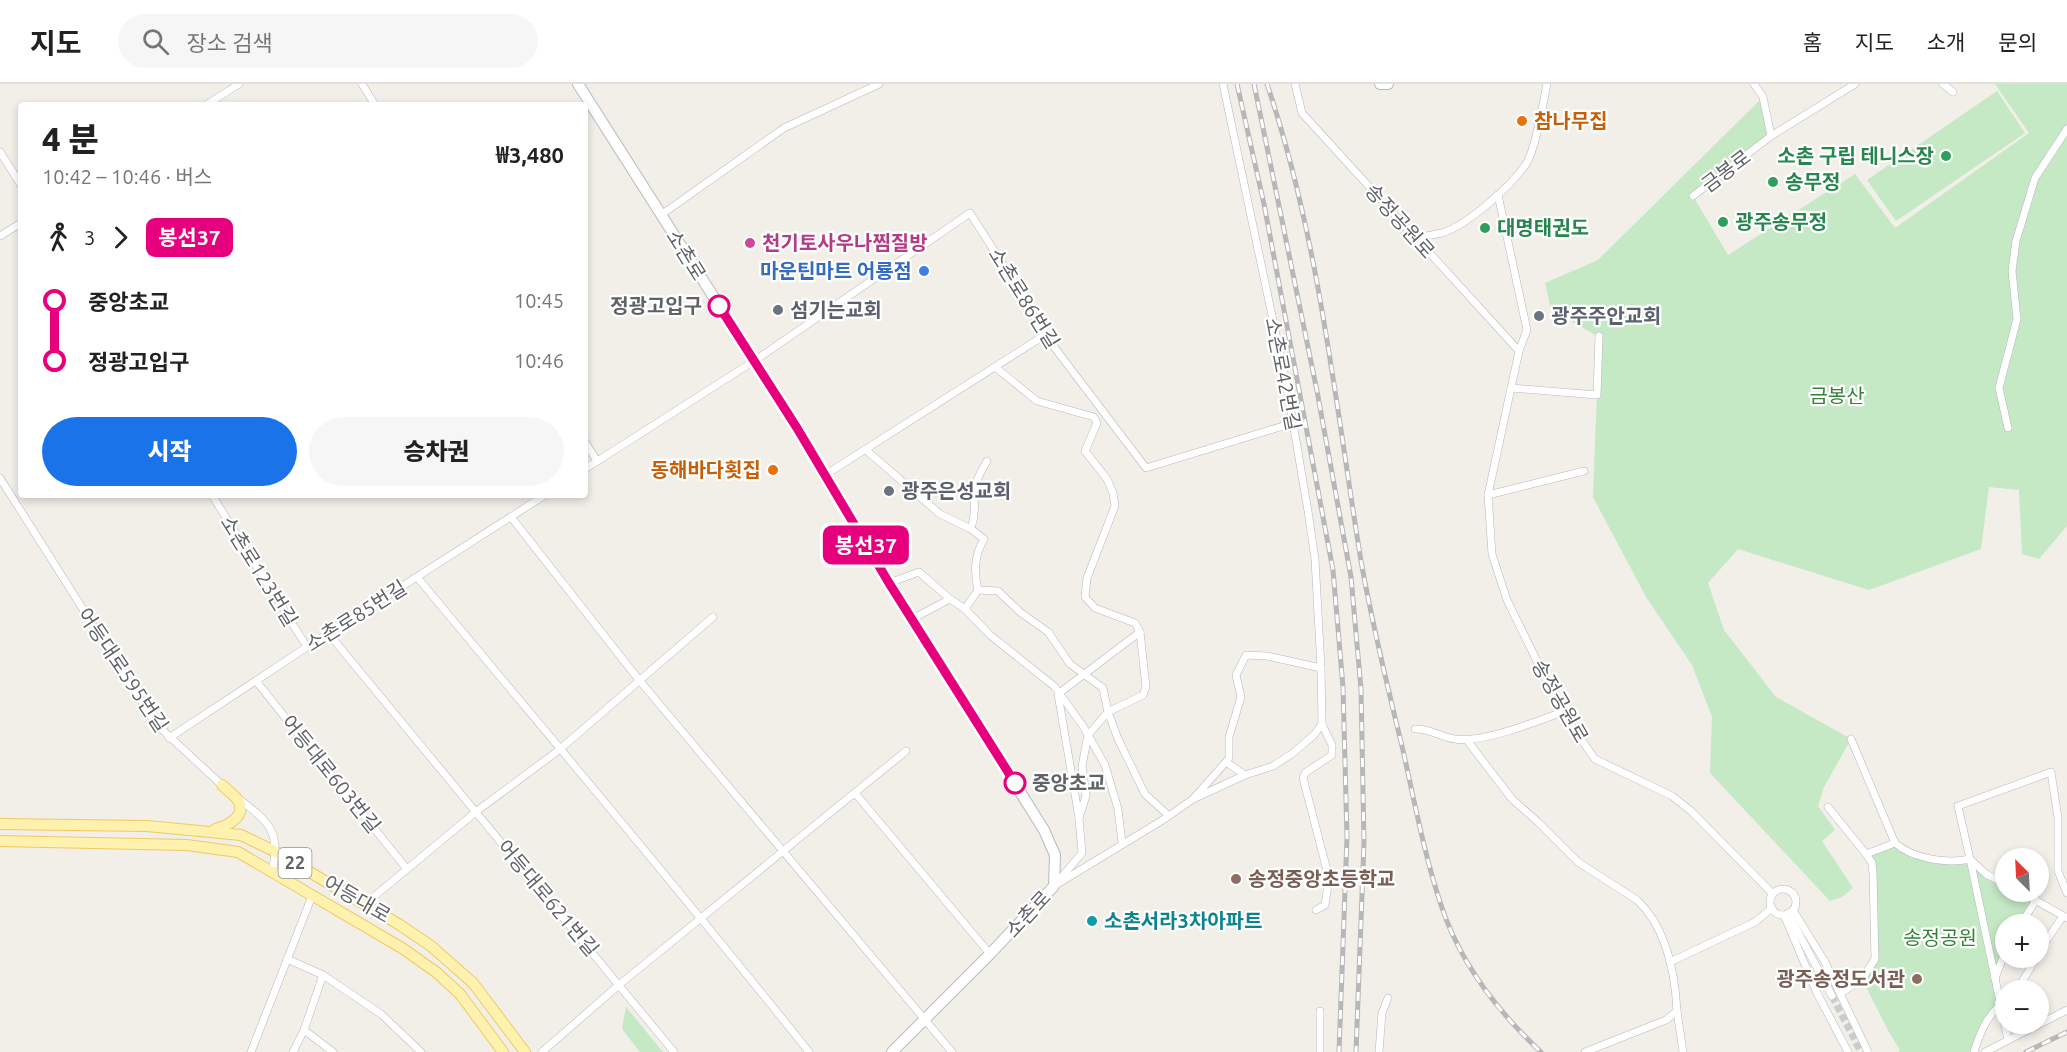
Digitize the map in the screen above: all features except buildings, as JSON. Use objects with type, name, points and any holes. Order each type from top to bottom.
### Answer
[{"type":"main road","points":[[210,831],[227,826],[236,820],[240,810],[238,799],[222,785]]},
{"type":"main road","name":"어등대로","points":[[0,824],[147,826],[241,835],[276,852],[431,946],[472,983],[525,1052]]},
{"type":"main road","name":"어등대로","points":[[0,841],[187,845],[238,852],[387,938],[436,972],[460,994],[503,1052]]},
{"type":"street","points":[[211,102],[239,84]]},
{"type":"street","points":[[362,84],[373,102]]},
{"type":"street","name":"소촌로","points":[[578,84],[825,475],[889,583],[1044,830],[1055,855],[1054,886],[892,1052]]},
{"type":"street","points":[[661,215],[784,128],[879,84]]},
{"type":"street","name":"소촌로42번길","points":[[1222,84],[1293,423],[1316,560],[1322,724],[1332,745],[1332,754],[1305,773],[1303,778],[1329,878],[1325,905],[1316,910]]},
{"type":"street","name":"송정공원로","points":[[1295,84],[1302,113],[1519,351]]},
{"type":"street","points":[[1380,84],[1388,84]]},
{"type":"street","points":[[1415,238],[1444,232],[1472,217],[1498,195],[1527,163],[1540,121],[1547,84]]},
{"type":"street","points":[[1754,84],[1762,97],[1771,136]]},
{"type":"street","name":"금봉로","points":[[1693,196],[1771,136],[1855,84]]},
{"type":"street","points":[[1943,84],[1953,92]]},
{"type":"street","points":[[2008,428],[1999,388],[2017,319],[2012,271],[2016,241],[2035,178],[2067,129]]},
{"type":"street","points":[[0,152],[18,180]]},
{"type":"street","name":"송정공원로","points":[[1498,195],[1527,330],[1519,351],[1488,495],[1491,554],[1507,600],[1562,712],[1595,759],[1672,796],[1691,811],[1773,894]]},
{"type":"street","name":"소촌로86번길","points":[[754,361],[970,213],[1045,335],[1146,468],[1293,423]]},
{"type":"street","points":[[0,236],[18,225]]},
{"type":"street","points":[[825,475],[1045,335]]},
{"type":"street","points":[[1511,388],[1597,395],[1599,336]]},
{"type":"street","points":[[588,467],[754,361]]},
{"type":"street","points":[[995,367],[1037,401],[1094,417],[1098,423],[1085,451],[1107,480],[1113,493],[1115,506],[1087,578],[1085,597],[1095,608],[1135,623],[1140,632],[1146,687],[1143,695],[1108,712],[1088,735],[1082,766],[1086,796],[1080,818]]},
{"type":"street","points":[[588,447],[597,461]]},
{"type":"street","points":[[866,450],[940,514],[971,529],[984,539],[978,550],[974,574],[978,590],[965,609]]},
{"type":"street","points":[[971,529],[976,513],[975,489],[978,476],[987,461]]},
{"type":"street","points":[[1488,495],[1584,471]]},
{"type":"street","name":"어등대로595번길","points":[[0,478],[154,723],[222,785],[261,816],[275,838],[276,852],[272,873]]},
{"type":"street","name":"소촌로123번길","points":[[214,498],[307,647]]},
{"type":"street","name":"소촌로85번길","points":[[169,738],[328,633],[540,498]]},
{"type":"street","points":[[511,517],[639,681],[952,1052]]},
{"type":"street","points":[[889,583],[918,572],[965,609],[990,635],[1054,686],[1088,735],[1105,765],[1118,809],[1122,843]]},
{"type":"street","points":[[417,577],[559,750],[702,917],[809,1052]]},
{"type":"street","points":[[978,590],[998,591],[1020,612],[1048,632],[1070,664],[1103,688],[1108,712],[1118,739],[1145,794],[1169,816]]},
{"type":"street","points":[[912,619],[950,599]]},
{"type":"street","points":[[365,904],[477,811],[559,750],[713,617]]},
{"type":"street","points":[[1058,694],[1140,632]]},
{"type":"street","name":"어등대로621번길","points":[[328,633],[620,984]]},
{"type":"street","points":[[1194,799],[1229,758],[1229,737],[1241,697],[1236,675],[1246,655],[1267,656],[1321,668]]},
{"type":"street","name":"어등대로603번길","points":[[256,681],[406,868]]},
{"type":"street","points":[[1054,886],[1082,853],[1080,818],[1058,694]]},
{"type":"street","points":[[1415,729],[1427,728],[1441,735],[1466,740],[1562,712]]},
{"type":"street","points":[[1054,886],[1194,799],[1245,775],[1273,766],[1293,753],[1314,735],[1322,724]]},
{"type":"street","points":[[1851,738],[1895,843],[1903,850],[1937,860],[1970,859]]},
{"type":"street","points":[[1466,740],[1512,799],[1578,862],[1637,900],[1656,922],[1671,962],[1683,1052]]},
{"type":"street","points":[[542,1052],[620,984],[906,752]]},
{"type":"street","points":[[1226,762],[1245,775]]},
{"type":"street","points":[[1995,978],[1958,806],[2051,772],[2058,818],[2058,871],[2067,893]]},
{"type":"street","points":[[855,793],[990,954]]},
{"type":"street","points":[[1828,807],[1872,863],[1873,874],[1875,959],[1862,979],[1841,993]]},
{"type":"street","points":[[1866,855],[1895,843]]},
{"type":"street","points":[[1970,859],[1986,874],[1995,878]]},
{"type":"street","points":[[1782,889],[1790,891],[1796,902],[1789,913],[1778,914],[1772,908],[1770,900],[1773,894],[1782,889]]},
{"type":"street","points":[[250,1052],[312,896]]},
{"type":"street","points":[[2039,902],[2065,917],[2049,940]]},
{"type":"street","points":[[1671,962],[1755,922],[1772,908]]},
{"type":"street","points":[[1789,913],[1825,962],[1868,1052]]},
{"type":"street","points":[[1789,913],[1832,996]]},
{"type":"street","points":[[1789,913],[1817,993],[1848,1052]]},
{"type":"street","points":[[287,959],[322,975],[381,1014],[421,1052]]},
{"type":"street","points":[[1995,978],[1999,968]]},
{"type":"street","points":[[293,1052],[304,1030],[322,975]]},
{"type":"street","points":[[620,984],[674,1052]]},
{"type":"street","points":[[1379,1052],[1382,1013],[1388,998]]},
{"type":"street","points":[[1974,1052],[1979,1035],[1989,1015],[1995,1010]]},
{"type":"street","points":[[1985,1052],[2067,1010]]},
{"type":"street","points":[[1320,1011],[1320,1052]]},
{"type":"street","points":[[1585,1052],[1666,1020],[1677,1011]]},
{"type":"street","points":[[304,1030],[333,1052]]},
{"type":"street","points":[[2007,1034],[2008,1040]]},
{"type":"green space","name":"금봉산","points":[[1995,84],[2067,84],[2067,526],[2039,559],[2022,554],[2019,490],[1989,487],[1981,549],[1869,590],[1738,549],[1708,583],[1724,630],[1776,697],[1851,739],[1824,787],[1818,806],[1835,830],[1822,841],[1853,888],[1842,897],[1830,901],[1710,773],[1712,717],[1692,665],[1646,597],[1593,497],[1599,337],[1551,310],[1545,283],[1598,260],[1763,97],[1771,136],[1693,196],[1728,255],[1855,174],[1895,228],[2029,133]]},
{"type":"green space","name":"소촌 구립 테니스장","points":[[1997,91],[2025,133],[1896,221],[1867,180]]},
{"type":"green space","name":"송정공원","points":[[1895,843],[1903,850],[1937,860],[1970,859],[1995,877],[1995,902],[2035,902],[2027,914],[1995,914],[1995,968],[1999,968],[1995,978],[1995,1010],[1989,1015],[1975,1050],[1969,1052],[1898,1052],[1900,1050],[1862,979],[1875,959],[1873,874],[1866,854]]},
{"type":"green space","points":[[626,1007],[663,1052],[640,1052],[622,1029]]},
{"type":"tunnel","points":[[1832,996],[1861,1052]]},
{"type":"railway","points":[[1237,84],[1264,204],[1333,570],[1343,687],[1347,837],[1339,1052]]},
{"type":"railway","points":[[1254,84],[1317,391],[1351,577],[1361,689],[1364,842],[1356,1052]]},
{"type":"railway","points":[[1267,84],[1285,142],[1313,260],[1365,584],[1435,886],[1449,926],[1469,966],[1509,1020],[1541,1052]]},
{"type":"railway","points":[[2026,1052],[2067,1032]]},
{"type":"bus line","name":"봉선37","points":[[719,306],[797,428],[889,583],[1015,783]]},
{"type":"place","name":"참나무집","points":[[1522,121]]},
{"type":"place","name":"소촌 구립 테니스장","points":[[1946,156]]},
{"type":"place","name":"송무정","points":[[1773,182]]},
{"type":"place","name":"광주송무정","points":[[1723,222]]},
{"type":"place","name":"대명태권도","points":[[1485,228]]},
{"type":"place","name":"천기토사우나찜질방","points":[[750,243]]},
{"type":"place","name":"마운틴마트 어룡점","points":[[924,271]]},
{"type":"place","name":"정광고입구","points":[[719,306]]},
{"type":"place","name":"섬기는교회","points":[[778,310]]},
{"type":"place","name":"광주주안교회","points":[[1539,316]]},
{"type":"place","name":"동해바다횟집","points":[[773,470]]},
{"type":"place","name":"광주은성교회","points":[[889,491]]},
{"type":"place","name":"중앙초교","points":[[1015,783]]},
{"type":"place","name":"송정중앙초등학교","points":[[1236,879]]},
{"type":"place","name":"소촌서라3차아파트","points":[[1092,921]]},
{"type":"place","name":"광주송정도서관","points":[[1917,979]]}]
